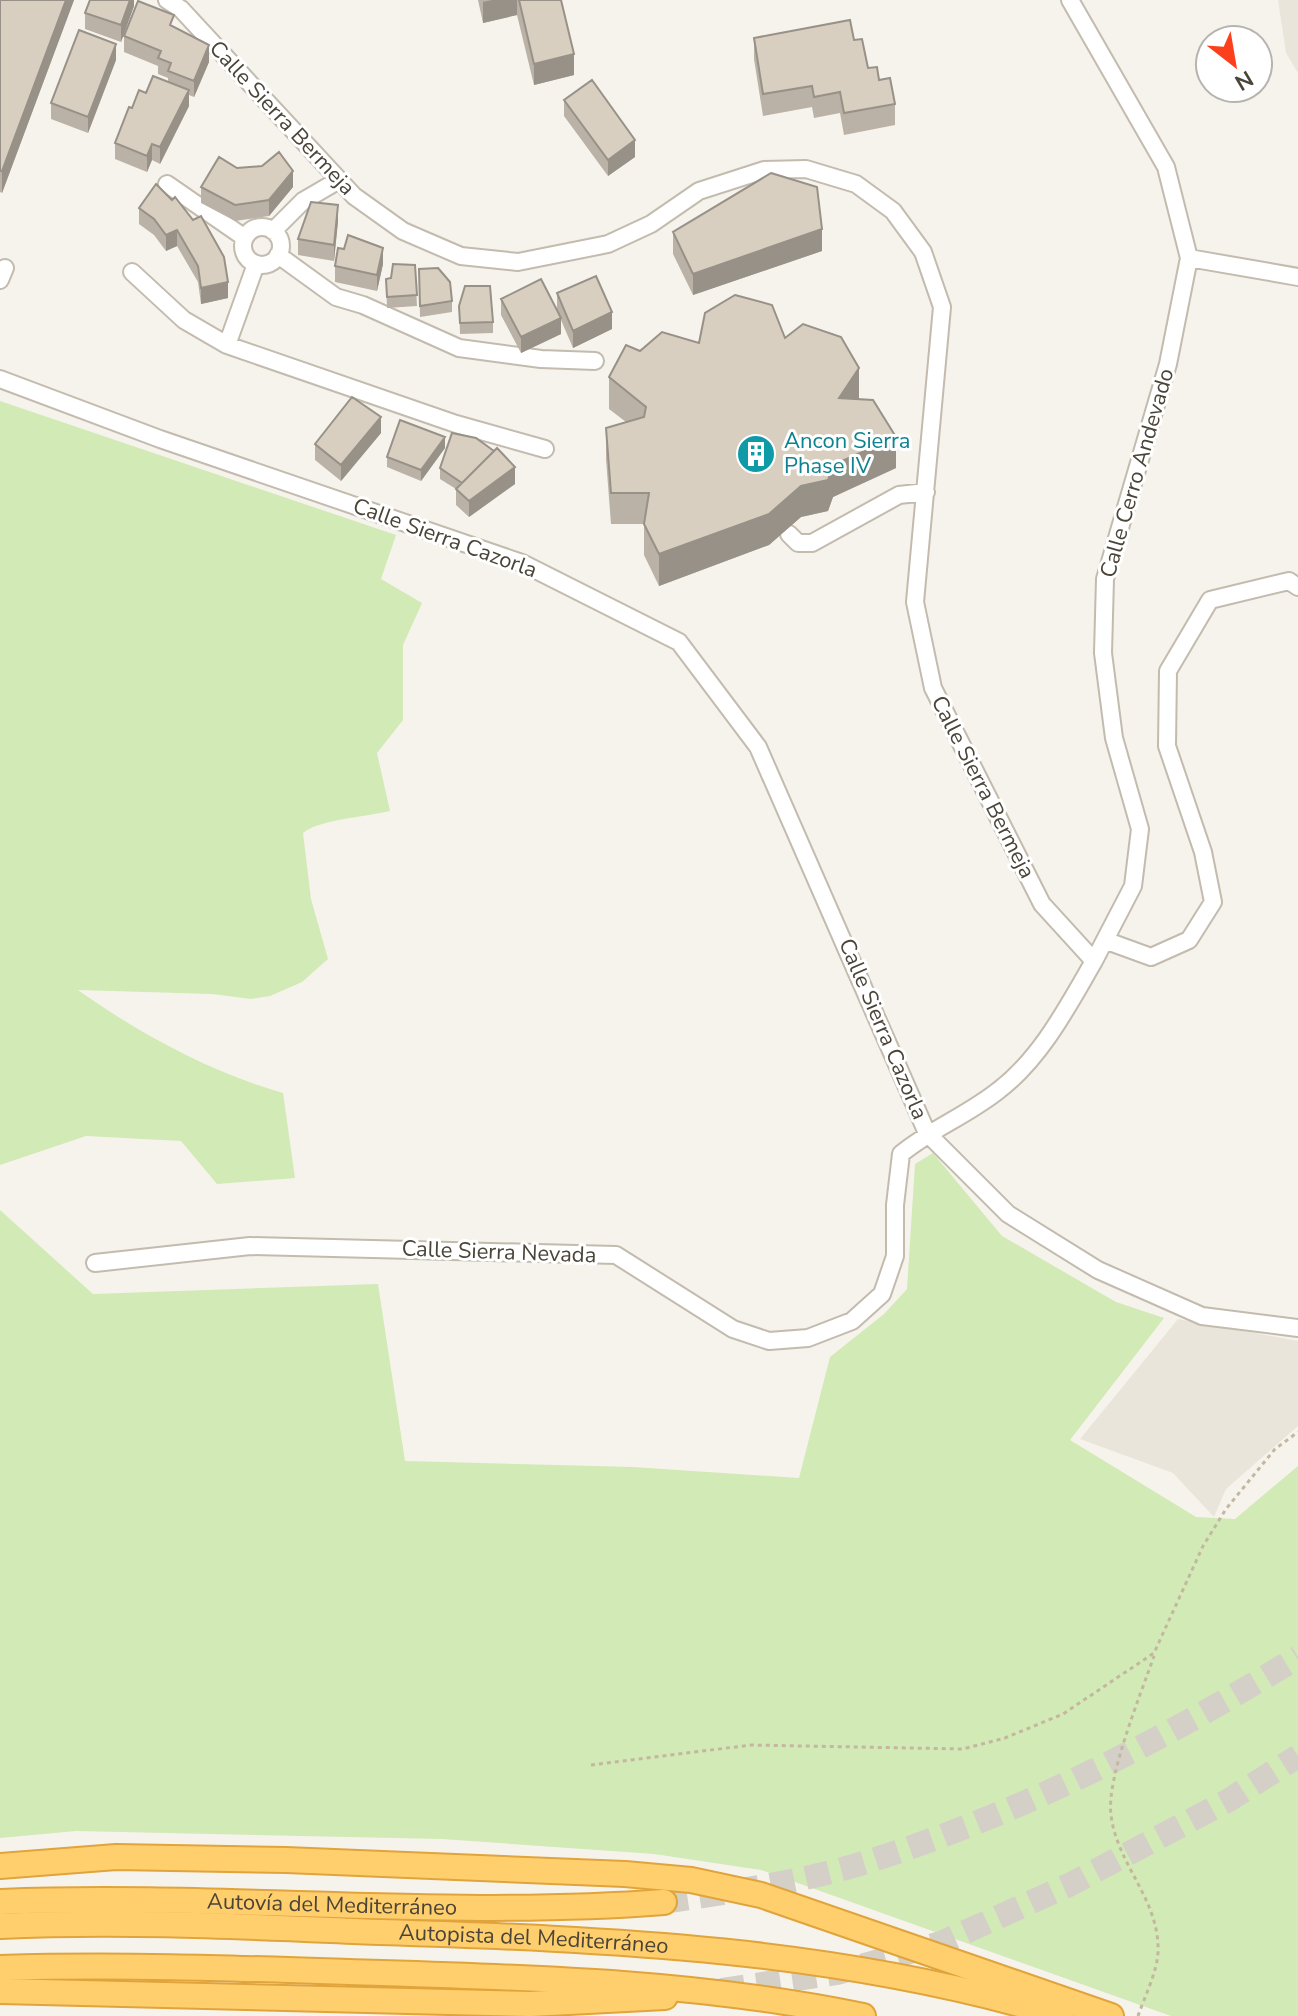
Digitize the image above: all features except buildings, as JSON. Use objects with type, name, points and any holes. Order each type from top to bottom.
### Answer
[{"type":"highway","points":[[0,1866],[116,1857],[286,1860],[625,1874],[691,1880],[761,1895],[1111,2016]]},
{"type":"highway","points":[[0,1886],[83,1885],[130,1898]]},
{"type":"highway","name":"Autovía del Mediterráneo","points":[[0,1902],[130,1898],[556,1907],[664,1902]]},
{"type":"highway","name":"Autopista del Mediterráneo","points":[[0,1926],[174,1924],[559,1938],[668,1946],[857,1968],[1017,2003],[1061,2016]]},
{"type":"highway","name":"Autopista del Mediterráneo","points":[[0,1968],[114,1965],[557,1978],[863,2016]]},
{"type":"highway","points":[[0,2003],[65,1990]]},
{"type":"highway","points":[[0,1991],[65,1990],[530,2004],[679,1991]]},
{"type":"street","name":"Calle Sierra Bermeja","points":[[167,0],[181,9],[354,196],[403,231],[461,256],[518,262],[608,244],[651,224],[699,191],[764,170],[806,169],[856,184],[893,211],[923,252],[942,307],[915,602],[933,688],[1042,904],[1094,961]]},
{"type":"street","name":"Calle Cerro Andevado","points":[[1070,0],[1166,167],[1189,258],[1168,364],[1105,579],[1103,653],[1106,682],[1114,738],[1140,829],[1133,886],[1094,961]]},
{"type":"street","points":[[273,231],[303,201],[339,180]]},
{"type":"street","points":[[167,184],[245,238]]},
{"type":"street","points":[[261,227],[273,231],[280,242],[278,255],[269,263],[256,264],[246,256],[245,238],[261,227]]},
{"type":"street","points":[[278,255],[336,297],[363,305],[459,348],[541,359],[595,361]]},
{"type":"street","points":[[1189,258],[1298,277]]},
{"type":"street","points":[[227,345],[256,264]]},
{"type":"street","points":[[132,272],[184,320],[227,345],[456,424],[545,449]]},
{"type":"street","name":"Calle Sierra Cazorla","points":[[0,379],[160,439],[522,563],[679,642],[758,747],[927,1133]]},
{"type":"street","points":[[789,534],[798,543],[812,543],[899,495],[926,492]]},
{"type":"street","points":[[1107,941],[1151,957],[1189,940],[1213,902],[1203,852],[1167,746],[1168,671],[1210,600],[1289,581],[1298,587]]},
{"type":"street","points":[[1094,961],[1055,1030],[1002,1089],[927,1133],[1008,1214],[1098,1270],[1202,1316],[1298,1328]]},
{"type":"street","name":"Calle Sierra Nevada","points":[[95,1263],[250,1246],[616,1255],[733,1329],[769,1341],[808,1338],[852,1321],[882,1294],[895,1256],[895,1205],[901,1154],[927,1133]]},
{"type":"path","points":[[1138,2016],[1158,1954],[1157,1927],[1150,1907],[1118,1852],[1110,1812],[1120,1763],[1154,1653],[1203,1546],[1226,1509],[1275,1449],[1298,1432]]},
{"type":"path","points":[[591,1765],[751,1745],[963,1749],[1005,1738],[1063,1714],[1154,1653]]},
{"type":"shaded area","points":[[1278,0],[1298,0],[1298,73],[1286,53]]},
{"type":"shaded area","points":[[1178,1319],[1298,1341],[1298,1426],[1226,1489],[1214,1517],[1173,1473],[1080,1439]]},
{"type":"green space","points":[[0,401],[396,535],[381,579],[422,603],[403,645],[403,720],[377,753],[390,811],[332,821],[303,833],[311,899],[328,959],[302,982],[270,996],[251,999],[212,994],[78,990],[176,1050],[229,1074],[283,1093],[295,1178],[217,1184],[181,1141],[86,1136],[0,1165]]},
{"type":"green space","points":[[933,1153],[1002,1236],[1116,1302],[1164,1318],[1070,1440],[1196,1517],[1235,1519],[1298,1466],[1298,2016],[1171,2016],[761,1870],[654,1854],[442,1839],[76,1831],[0,1838],[0,1210],[93,1294],[378,1284],[405,1461],[633,1467],[799,1478],[830,1357],[884,1314],[907,1289],[915,1164]]},
{"type":"tunnel","points":[[664,1902],[836,1871],[975,1823],[1031,1800],[1140,1747],[1298,1657]]},
{"type":"tunnel","points":[[721,1990],[837,1973],[941,1943],[1069,1885],[1229,1800],[1298,1756]]},
{"type":"place","name":"Ancon Sierra Phase IV","points":[[756,454]]}]
